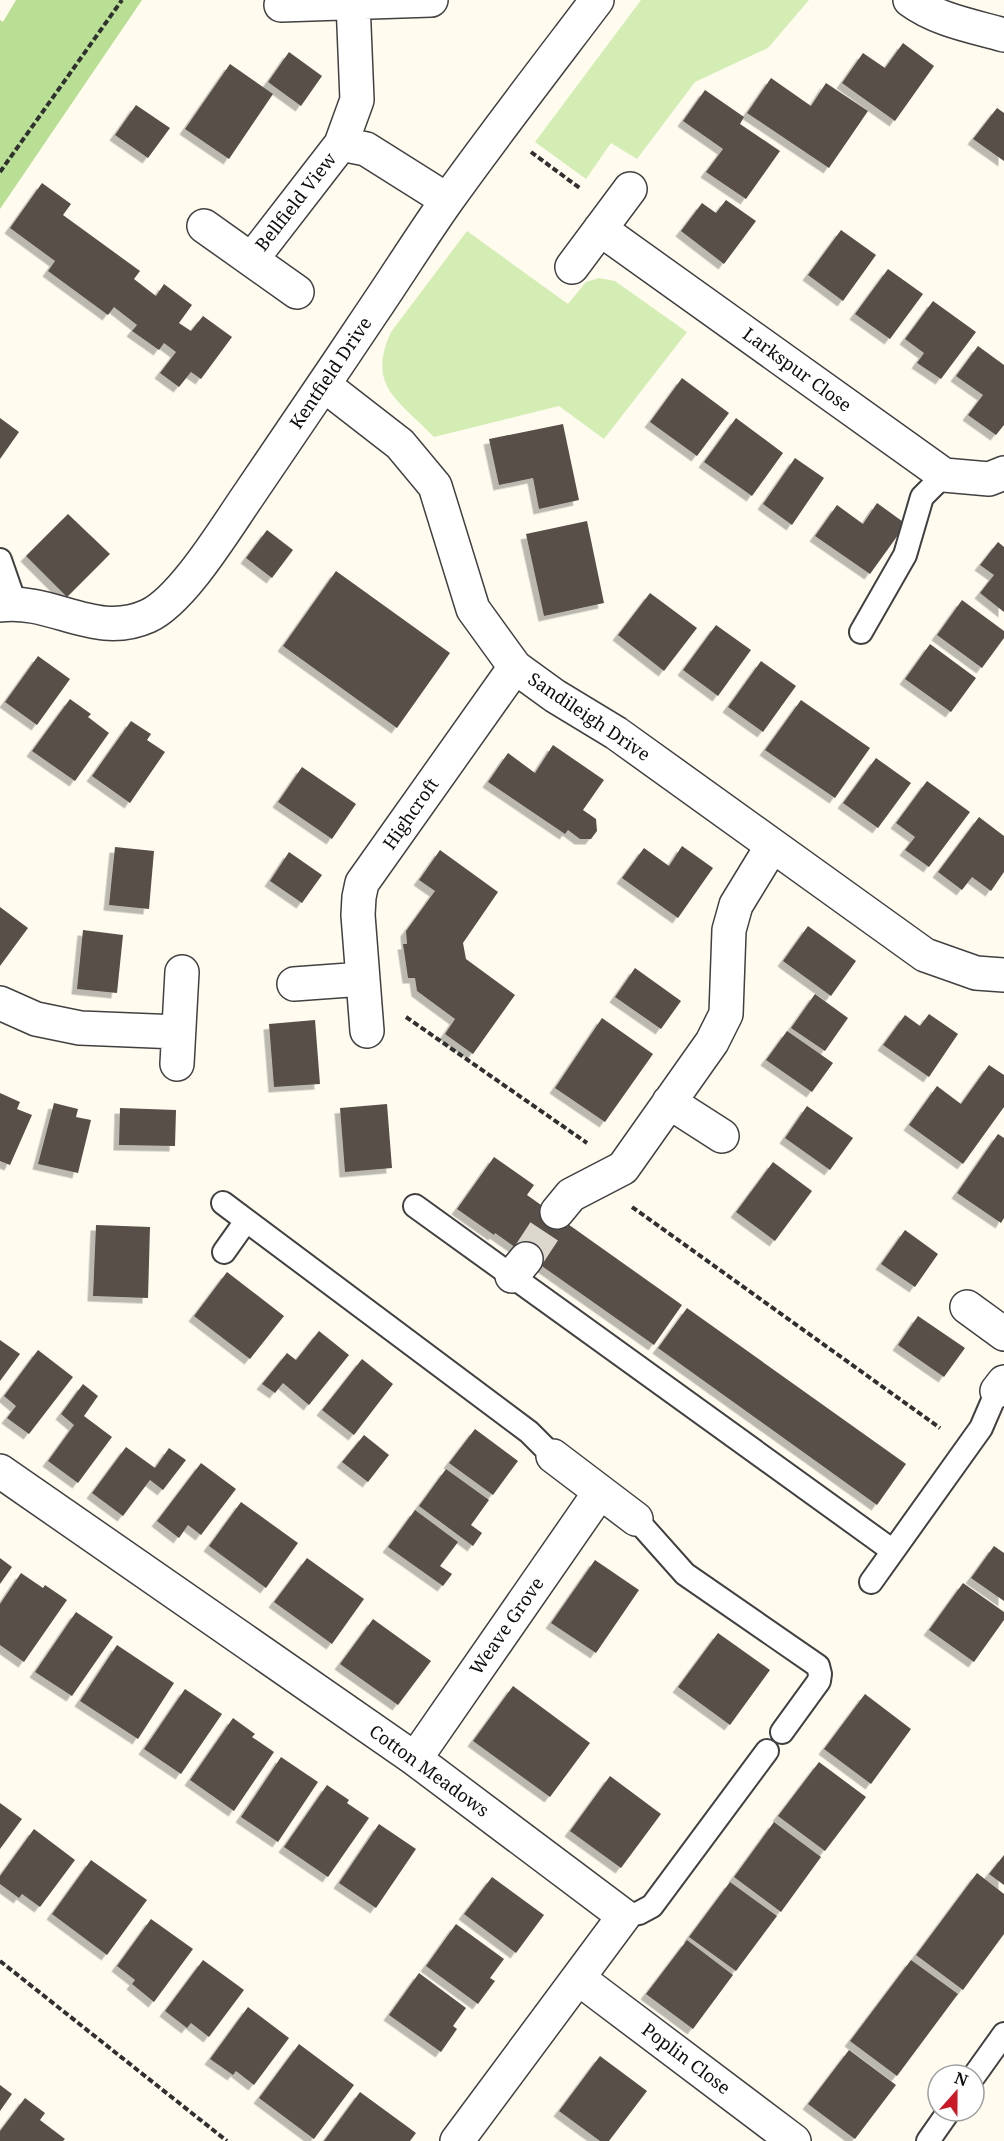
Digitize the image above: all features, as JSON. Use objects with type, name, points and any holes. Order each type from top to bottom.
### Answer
[{"type":"street","points":[[281,5],[431,0]]},
{"type":"street","name":"Kentfield Drive","points":[[7,604],[41,607],[102,624],[128,624],[150,615],[174,597],[218,539],[324,385],[447,200],[597,0]]},
{"type":"street","points":[[910,0],[918,6],[951,20],[1004,35]]},
{"type":"street","name":"Bellfield View","points":[[252,259],[341,144],[357,100],[352,2]]},
{"type":"street","name":"Bellfield View","points":[[341,144],[366,149],[447,200]]},
{"type":"street","points":[[572,267],[614,210]]},
{"type":"street","name":"Larkspur Close","points":[[614,210],[944,476]]},
{"type":"street","name":"Bellfield View","points":[[204,226],[297,291]]},
{"type":"street","name":"Sandileigh Drive","points":[[324,385],[400,444],[435,486],[473,609],[515,667],[555,696],[616,733],[925,955],[976,973],[1004,975]]},
{"type":"street","points":[[944,476],[989,480],[1004,473]]},
{"type":"street","name":"Highcroft","points":[[368,1031],[358,915],[358,897],[362,883],[515,667]]},
{"type":"street","points":[[557,1212],[571,1195],[610,1175],[669,1102],[712,1042],[726,1014],[729,930],[736,905],[772,846]]},
{"type":"street","points":[[0,1003],[36,1019],[178,1048],[182,972]]},
{"type":"street","points":[[294,984],[364,983]]},
{"type":"street","points":[[669,1102],[722,1136]]},
{"type":"street","points":[[967,1306],[1004,1334]]},
{"type":"street","points":[[553,1456],[636,1519]]},
{"type":"street","name":"Cotton Meadows","points":[[0,1471],[415,1759],[624,1916]]},
{"type":"street","name":"Weave Grove","points":[[415,1759],[600,1492]]},
{"type":"street","points":[[457,2141],[624,1916]]},
{"type":"street","name":"Poplin Close","points":[[578,1978],[794,2141]]},
{"type":"lane","points":[[861,632],[905,555],[922,497],[944,476]]},
{"type":"lane","points":[[0,560],[7,604]]},
{"type":"lane","points":[[222,1203],[528,1432],[553,1456]]},
{"type":"lane","points":[[415,1206],[519,1268],[893,1551]]},
{"type":"lane","points":[[224,1252],[246,1221]]},
{"type":"lane","points":[[871,1582],[981,1428],[1001,1386]]},
{"type":"lane","points":[[636,1519],[675,1566],[818,1666],[819,1680],[782,1732]]},
{"type":"lane","points":[[624,1916],[639,1913],[652,1906],[767,1751]]},
{"type":"lane","points":[[983,2063],[1004,2034]]},
{"type":"lane","points":[[928,2141],[941,2123]]},
{"type":"path","points":[[0,172],[122,0]]},
{"type":"path","points":[[500,129],[614,210]]},
{"type":"path","points":[[364,983],[610,1175],[967,1448]]},
{"type":"path","points":[[0,1961],[227,2141]]},
{"type":"green space","points":[[16,0],[142,0],[0,209],[0,20],[3,22]]},
{"type":"green space","points":[[641,0],[809,0],[768,48],[695,82],[637,159],[611,143],[586,179],[535,142]]},
{"type":"green space","points":[[467,231],[568,304],[586,282],[599,278],[615,281],[687,332],[604,439],[559,406],[434,437],[398,402],[390,391],[384,380],[382,366],[384,351],[391,332]]},
{"type":"building","points":[[903,43],[934,66],[895,121],[842,83],[863,53],[885,68]]},
{"type":"building","points":[[289,52],[322,76],[301,106],[268,82]]},
{"type":"building","points":[[230,64],[273,94],[229,159],[185,129]]},
{"type":"building","points":[[771,78],[811,106],[826,83],[868,111],[829,168],[747,113]]},
{"type":"building","points":[[705,90],[744,117],[740,124],[780,151],[746,199],[706,172],[723,149],[683,121]]},
{"type":"building","points":[[136,105],[170,128],[148,158],[115,135]]},
{"type":"building","points":[[997,108],[1004,113],[1004,161],[973,139]]},
{"type":"building","points":[[42,183],[71,204],[63,215],[140,271],[134,279],[156,296],[164,284],[192,305],[179,323],[191,331],[203,316],[232,337],[201,379],[191,372],[179,387],[160,373],[176,352],[164,343],[159,350],[132,331],[137,325],[114,307],[108,315],[48,271],[55,261],[10,228]]},
{"type":"building","points":[[726,200],[756,221],[724,264],[681,231],[702,203],[716,213]]},
{"type":"building","points":[[841,230],[876,255],[843,301],[808,275]]},
{"type":"building","points":[[888,269],[923,294],[890,339],[855,314]]},
{"type":"building","points":[[933,301],[976,332],[941,379],[917,363],[924,353],[905,339]]},
{"type":"building","points":[[978,346],[1004,365],[1004,425],[996,435],[968,415],[983,395],[956,376]]},
{"type":"building","points":[[682,378],[729,413],[697,456],[650,422]]},
{"type":"building","points":[[0,418],[19,432],[0,459]]},
{"type":"building","points":[[736,418],[783,453],[752,496],[704,462]]},
{"type":"building","points":[[563,424],[579,500],[539,509],[533,478],[499,485],[489,439]]},
{"type":"building","points":[[795,458],[824,478],[792,525],[763,504]]},
{"type":"building","points":[[877,503],[906,524],[870,574],[815,536],[837,505],[863,524]]},
{"type":"building","points":[[68,514],[110,554],[67,597],[26,556]]},
{"type":"building","points":[[587,521],[604,603],[544,616],[526,534]]},
{"type":"building","points":[[267,530],[293,550],[272,578],[246,558]]},
{"type":"building","points":[[998,542],[1004,547],[1004,612],[980,593],[994,575],[980,565]]},
{"type":"building","points":[[336,571],[450,653],[397,728],[283,646]]},
{"type":"building","points":[[650,593],[697,628],[664,671],[618,635]]},
{"type":"building","points":[[962,600],[1004,631],[1004,638],[982,668],[937,635]]},
{"type":"building","points":[[716,625],[751,650],[718,696],[683,670]]},
{"type":"building","points":[[930,644],[976,678],[951,712],[905,679]]},
{"type":"building","points":[[38,656],[70,679],[37,725],[5,702]]},
{"type":"building","points":[[761,661],[796,686],[763,732],[728,707]]},
{"type":"building","points":[[70,699],[91,714],[88,717],[109,733],[75,781],[32,751]]},
{"type":"building","points":[[801,700],[870,748],[835,798],[765,750]]},
{"type":"building","points":[[131,721],[151,734],[147,740],[165,752],[130,803],[92,776]]},
{"type":"building","points":[[553,745],[604,780],[583,810],[596,819],[597,831],[591,839],[580,839],[568,830],[565,834],[488,782],[508,753],[535,773]]},
{"type":"building","points":[[876,758],[911,783],[878,828],[843,803]]},
{"type":"building","points":[[302,767],[356,804],[332,839],[278,802]]},
{"type":"building","points":[[927,781],[970,812],[929,867],[905,850],[915,837],[896,823]]},
{"type":"building","points":[[979,817],[1004,836],[1004,872],[991,891],[972,877],[962,890],[938,872]]},
{"type":"building","points":[[682,846],[713,868],[678,918],[622,878],[644,848],[669,866]]},
{"type":"building","points":[[115,847],[154,851],[149,909],[109,905]]},
{"type":"building","points":[[440,850],[498,892],[463,943],[466,959],[515,995],[473,1054],[445,1034],[455,1019],[417,991],[415,978],[408,978],[403,944],[407,944],[406,931],[435,891],[419,880]]},
{"type":"building","points":[[289,852],[322,875],[302,903],[270,881]]},
{"type":"building","points":[[0,907],[28,928],[0,966]]},
{"type":"building","points":[[808,926],[856,961],[831,996],[783,961]]},
{"type":"building","points":[[83,930],[123,935],[117,993],[77,989]]},
{"type":"building","points":[[635,968],[681,1001],[661,1029],[615,997]]},
{"type":"building","points":[[815,994],[848,1018],[825,1051],[791,1028]]},
{"type":"building","points":[[929,1014],[958,1034],[929,1077],[883,1045],[905,1015],[920,1026]]},
{"type":"building","points":[[602,1018],[653,1054],[605,1122],[555,1088]]},
{"type":"building","points":[[315,1020],[320,1084],[274,1087],[269,1024]]},
{"type":"building","points":[[787,1031],[833,1063],[812,1092],[766,1060]]},
{"type":"building","points":[[989,1065],[1004,1075],[1004,1107],[963,1164],[909,1125],[937,1086],[961,1104]]},
{"type":"building","points":[[0,1093],[20,1102],[17,1109],[32,1115],[10,1165],[0,1161]]},
{"type":"building","points":[[54,1103],[78,1109],[76,1117],[91,1120],[78,1173],[38,1164]]},
{"type":"building","points":[[387,1104],[392,1168],[345,1172],[340,1108]]},
{"type":"building","points":[[807,1106],[853,1138],[830,1170],[785,1138]]},
{"type":"building","points":[[120,1108],[176,1110],[175,1146],[119,1145]]},
{"type":"building","points":[[998,1134],[1004,1138],[1004,1218],[1001,1223],[957,1193]]},
{"type":"building","points":[[494,1157],[534,1185],[527,1195],[682,1305],[654,1345],[495,1233],[494,1235],[457,1209]]},
{"type":"building","points":[[773,1162],[812,1191],[775,1241],[736,1212]]},
{"type":"building","points":[[96,1225],[150,1227],[148,1298],[93,1296]]},
{"type":"building","points":[[905,1230],[938,1254],[915,1287],[881,1264]]},
{"type":"building","points":[[227,1272],[284,1316],[250,1359],[194,1316]]},
{"type":"building","points":[[687,1308],[906,1464],[877,1505],[658,1348]]},
{"type":"building","points":[[918,1316],[965,1348],[944,1377],[898,1345]]},
{"type":"building","points":[[319,1331],[349,1355],[309,1405],[283,1383],[275,1393],[262,1384],[287,1353],[296,1360]]},
{"type":"building","points":[[0,1340],[20,1354],[0,1381]]},
{"type":"building","points":[[38,1350],[73,1377],[29,1434],[7,1418],[16,1406],[4,1396]]},
{"type":"building","points":[[362,1359],[393,1384],[354,1435],[322,1410]]},
{"type":"building","points":[[83,1384],[98,1396],[84,1416],[112,1437],[78,1483],[48,1461],[74,1425],[61,1414]]},
{"type":"building","points":[[475,1429],[518,1461],[493,1495],[449,1463]]},
{"type":"building","points":[[364,1435],[389,1455],[368,1482],[342,1462]]},
{"type":"building","points":[[126,1447],[155,1468],[169,1448],[186,1460],[163,1490],[150,1480],[123,1516],[92,1493]]},
{"type":"building","points":[[201,1463],[236,1489],[201,1535],[188,1525],[179,1538],[157,1521]]},
{"type":"building","points":[[446,1469],[489,1500],[471,1525],[482,1533],[473,1546],[419,1506]]},
{"type":"building","points":[[241,1502],[298,1543],[266,1588],[209,1546]]},
{"type":"building","points":[[415,1510],[458,1542],[440,1566],[452,1574],[443,1586],[388,1547]]},
{"type":"building","points":[[994,1546],[1004,1553],[1004,1601],[971,1578]]},
{"type":"building","points":[[0,1558],[12,1567],[0,1584]]},
{"type":"building","points":[[307,1558],[364,1599],[332,1644],[274,1602]]},
{"type":"building","points":[[595,1560],[639,1590],[596,1653],[551,1623]]},
{"type":"building","points":[[21,1573],[67,1600],[24,1662],[0,1645],[0,1604]]},
{"type":"building","points":[[963,1583],[1004,1612],[1004,1620],[974,1662],[929,1630]]},
{"type":"building","points":[[76,1612],[113,1637],[72,1696],[35,1672]]},
{"type":"building","points":[[373,1619],[431,1661],[398,1705],[340,1664]]},
{"type":"building","points":[[718,1633],[770,1670],[730,1725],[678,1687]]},
{"type":"building","points":[[117,1645],[174,1683],[138,1739],[80,1701]]},
{"type":"building","points":[[513,1686],[590,1743],[550,1797],[473,1741]]},
{"type":"building","points":[[185,1689],[222,1714],[181,1774],[144,1749]]},
{"type":"building","points":[[865,1694],[911,1729],[871,1784],[824,1749]]},
{"type":"building","points":[[233,1718],[255,1734],[252,1737],[274,1752],[234,1811],[190,1780]]},
{"type":"building","points":[[281,1757],[318,1782],[278,1842],[241,1817]]},
{"type":"building","points":[[819,1762],[866,1797],[825,1851],[778,1816]]},
{"type":"building","points":[[610,1776],[661,1814],[621,1868],[570,1831]]},
{"type":"building","points":[[327,1785],[369,1818],[328,1877],[284,1847]]},
{"type":"building","points":[[0,1803],[22,1819],[0,1849]]},
{"type":"building","points":[[774,1822],[821,1857],[781,1912],[734,1877]]},
{"type":"building","points":[[379,1824],[416,1849],[376,1908],[339,1883]]},
{"type":"building","points":[[34,1829],[75,1860],[40,1907],[22,1894],[19,1898],[0,1884],[0,1876]]},
{"type":"building","points":[[1004,1855],[1004,1885],[989,1874]]},
{"type":"building","points":[[91,1860],[147,1900],[107,1955],[52,1914]]},
{"type":"building","points":[[977,1873],[1004,1894],[1004,1934],[963,1990],[916,1955]]},
{"type":"building","points":[[492,1877],[544,1915],[516,1953],[464,1914]]},
{"type":"building","points":[[730,1882],[777,1916],[736,1971],[689,1937]]},
{"type":"building","points":[[151,1919],[193,1949],[154,2002],[132,1984],[135,1980],[117,1966]]},
{"type":"building","points":[[456,1924],[504,1959],[490,1978],[495,1981],[478,2004],[426,1966]]},
{"type":"building","points":[[687,1940],[733,1975],[693,2029],[646,1994]]},
{"type":"building","points":[[203,1960],[244,1990],[209,2037],[191,2023],[187,2028],[165,2011]]},
{"type":"building","points":[[911,1960],[958,1994],[897,2076],[850,2041]]},
{"type":"building","points":[[419,1973],[466,2008],[453,2026],[457,2029],[441,2052],[389,2015]]},
{"type":"building","points":[[248,2007],[289,2038],[254,2085],[236,2071],[233,2075],[210,2059]]},
{"type":"building","points":[[299,2044],[354,2085],[314,2139],[259,2098]]},
{"type":"building","points":[[849,2050],[896,2085],[855,2139],[808,2104]]},
{"type":"building","points":[[600,2056],[647,2091],[609,2141],[600,2141],[559,2111]]},
{"type":"building","points":[[0,2085],[12,2094],[0,2111]]},
{"type":"building","points":[[360,2092],[416,2133],[410,2141],[324,2141]]},
{"type":"building","points":[[25,2098],[45,2113],[40,2120],[65,2139],[63,2141],[0,2141],[0,2131]]},
{"type":"tunnel","points":[[526,1259],[557,1212]]}]
